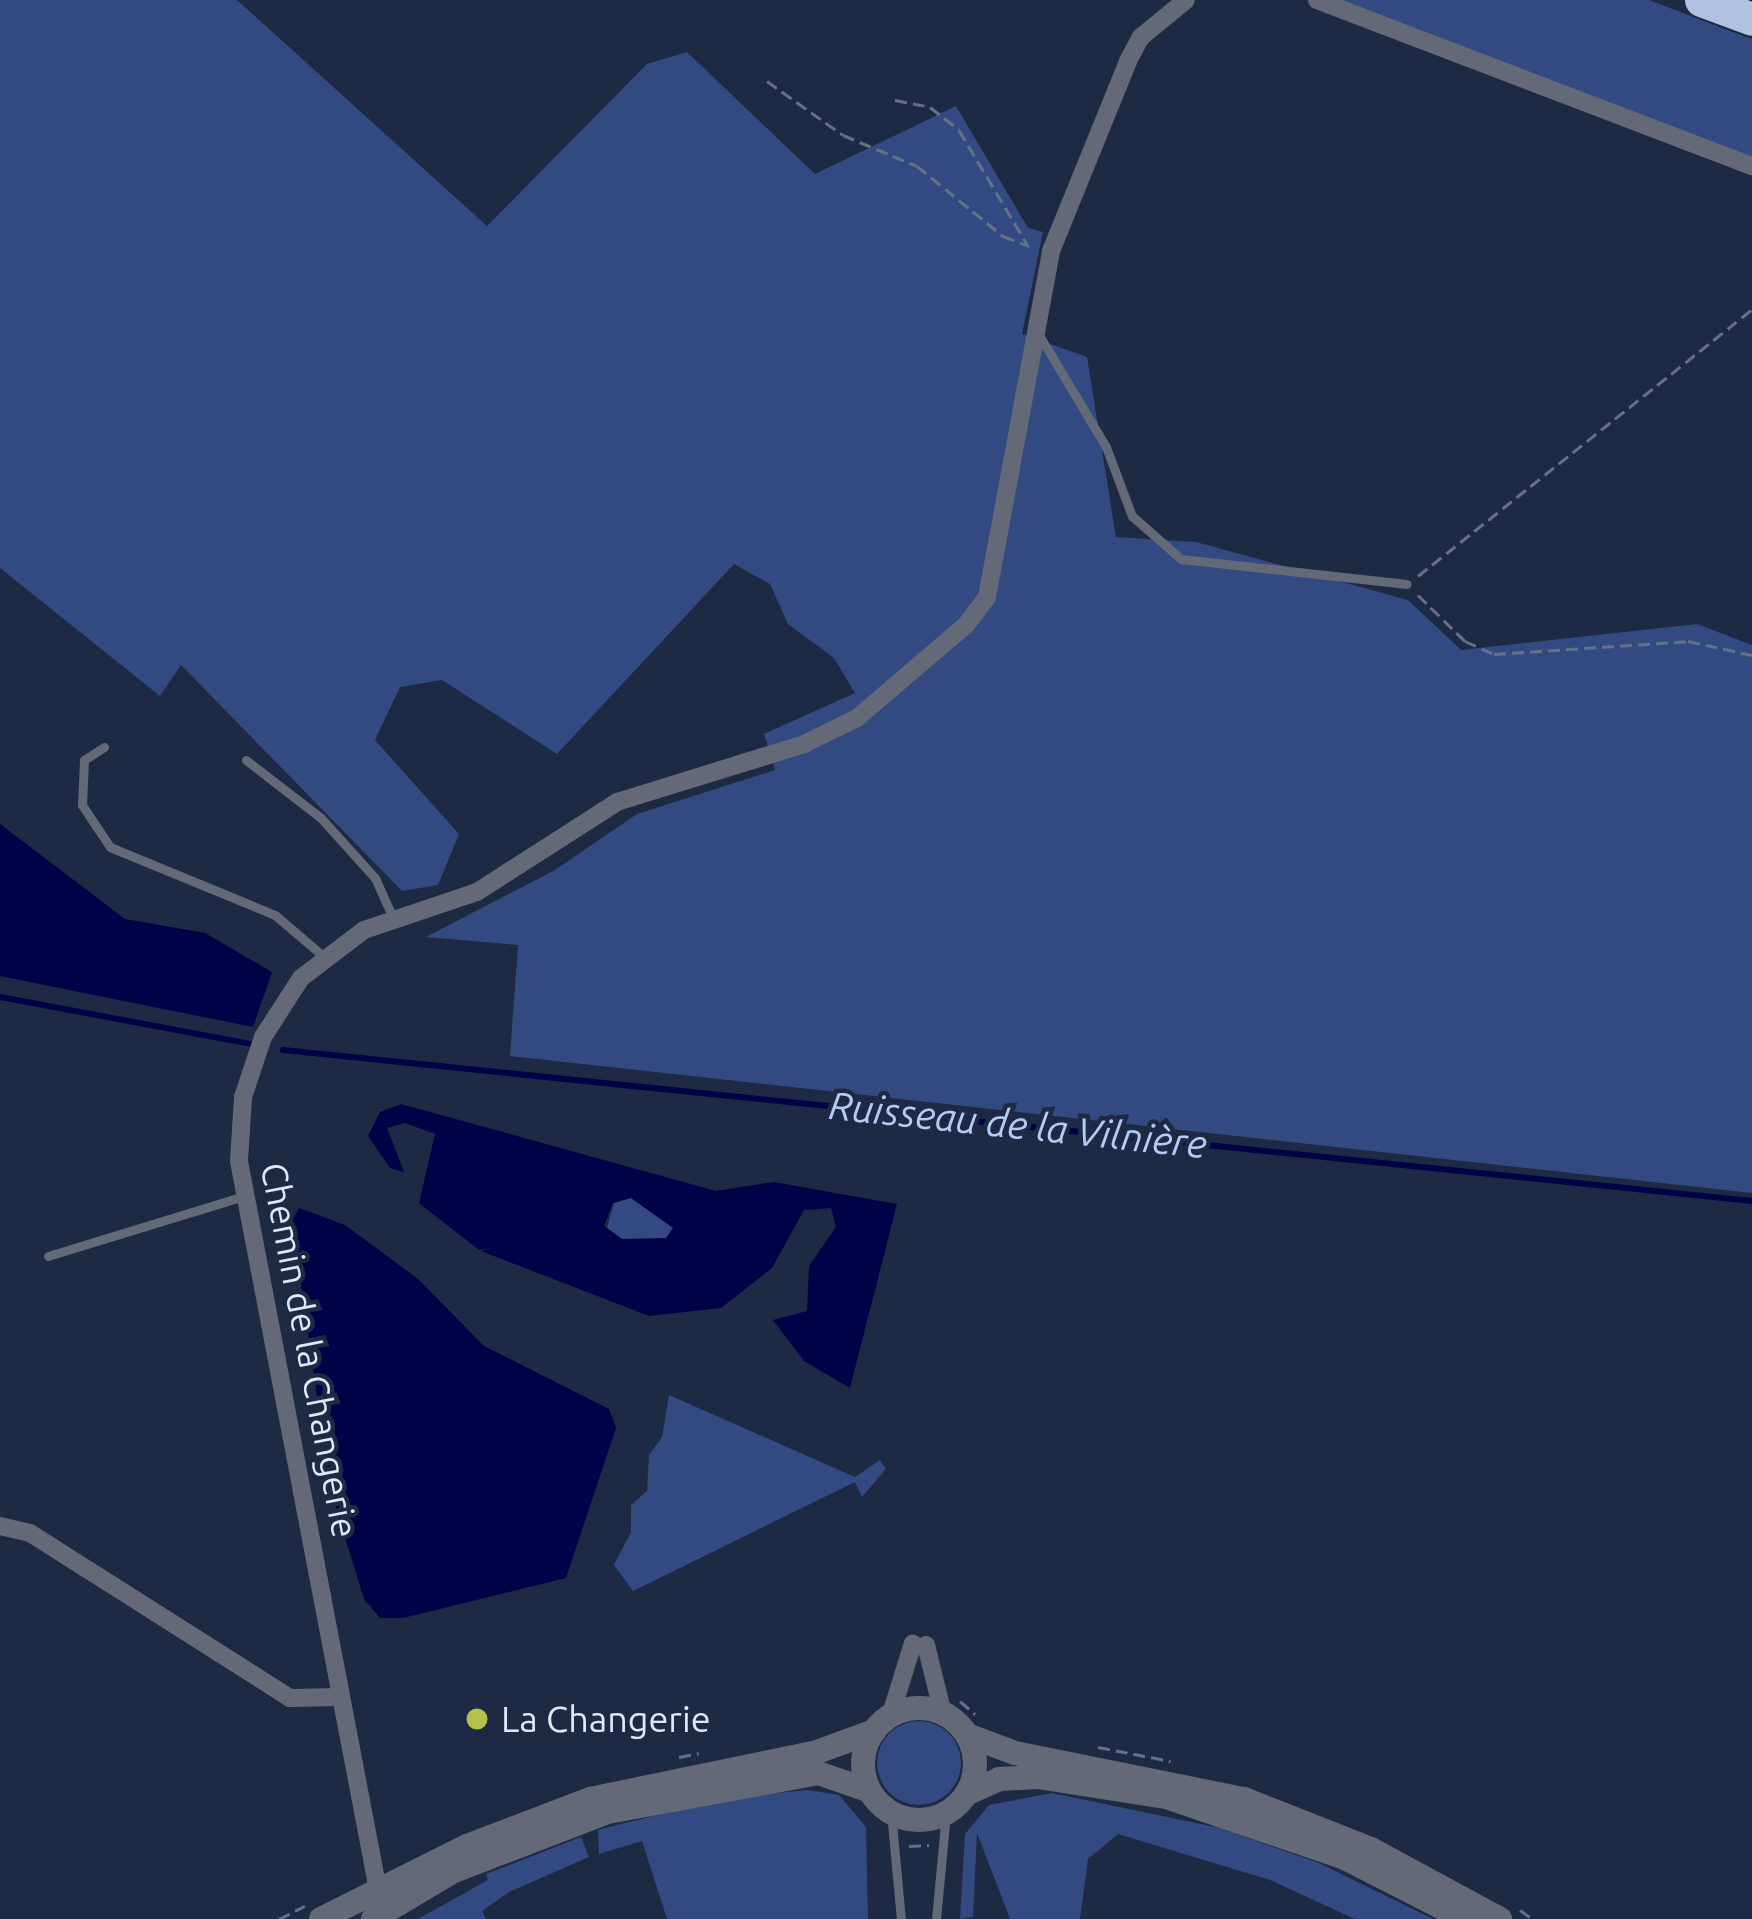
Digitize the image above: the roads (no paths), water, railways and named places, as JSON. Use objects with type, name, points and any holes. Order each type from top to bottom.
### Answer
[{"type":"highway","points":[[1701,0],[1752,19]]},
{"type":"street","name":"Chemin de la Changerie","points":[[378,1890],[244,1196],[239,1127],[250,1069],[280,1006],[323,956],[394,920],[477,892],[617,802],[804,744],[857,718],[938,651],[988,597],[1051,251],[1128,61],[1142,37],[1186,0]]},
{"type":"street","points":[[1317,0],[1752,166]]},
{"type":"street","points":[[0,1526],[30,1533],[290,1698],[340,1697]]},
{"type":"street","points":[[870,1791],[863,1764],[920,1644],[944,1714],[967,1735],[1278,1811],[1402,1863],[1501,1919]]},
{"type":"street","points":[[320,1919],[590,1799],[823,1751],[916,1708],[944,1714]]},
{"type":"street","points":[[966,1794],[975,1765],[967,1735]]},
{"type":"street","points":[[373,1919],[454,1871],[608,1812],[825,1773],[870,1791],[891,1812],[919,1820],[946,1813],[966,1794],[1021,1776],[1166,1797],[1345,1858],[1464,1919]]},
{"type":"lane","points":[[1039,335],[1106,447],[1132,516],[1181,559],[1407,584]]},
{"type":"lane","points":[[104,747],[84,760],[82,805],[110,847],[275,915],[323,956]]},
{"type":"lane","points":[[246,760],[321,818],[375,878],[394,920]]},
{"type":"lane","points":[[48,1256],[244,1196]]},
{"type":"lane","points":[[891,1812],[898,1846],[901,1919]]},
{"type":"lane","points":[[936,1919],[934,1849],[946,1813]]},
{"type":"waterway","name":"Ruisseau de la Vilnière","points":[[0,997],[251,1044]]},
{"type":"waterway","name":"Ruisseau de la Vilnière","points":[[283,1050],[1752,1201]]},
{"type":"place","name":"La Changerie","points":[[477,1719]]}]
